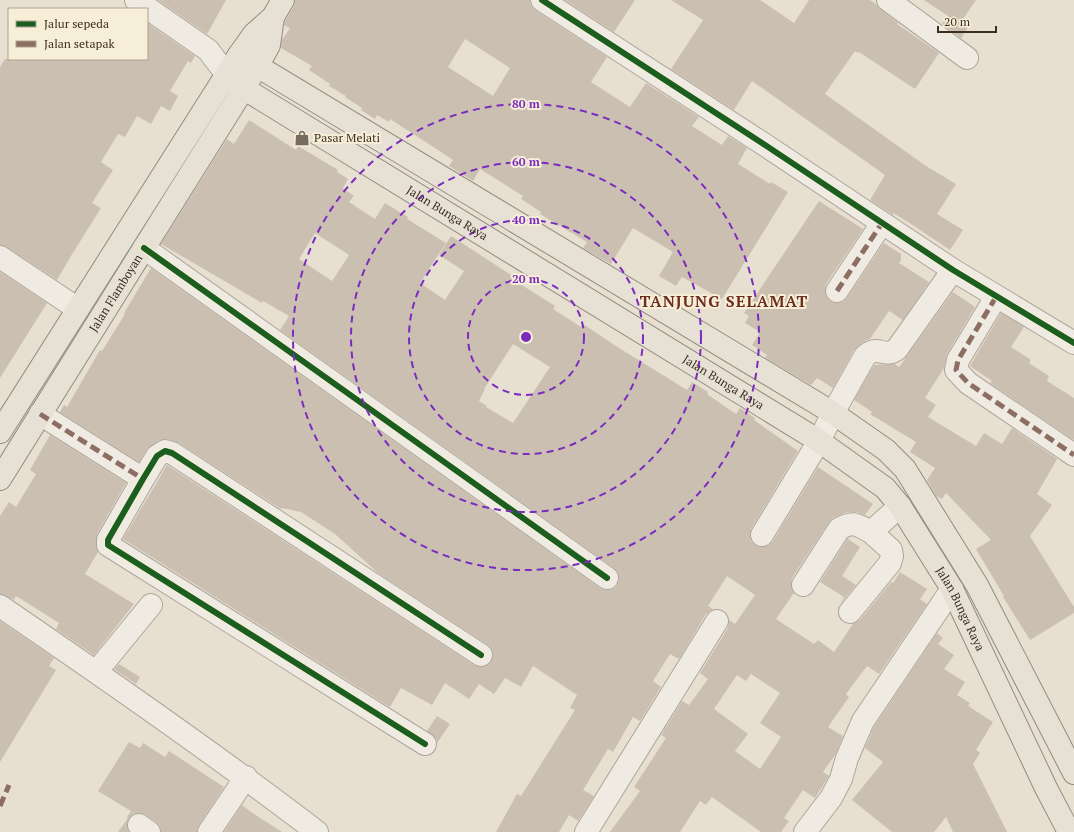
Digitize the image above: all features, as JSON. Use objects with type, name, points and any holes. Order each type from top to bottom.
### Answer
[{"type":"main road","points":[[248,61],[269,45],[278,9]]},
{"type":"main road","name":"Jalan Flamboyan","points":[[0,432],[227,75],[248,61]]},
{"type":"main road","name":"Jalan Flamboyan","points":[[0,479],[243,88],[248,61]]},
{"type":"main road","name":"Jalan Bunga Raya","points":[[248,61],[833,413],[886,450],[905,469],[977,585],[1074,773]]},
{"type":"main road","name":"Jalan Bunga Raya","points":[[227,75],[243,88],[819,441],[885,488],[900,506],[952,589],[1046,788],[1070,832]]},
{"type":"street","points":[[136,0],[148,8]]},
{"type":"street","points":[[542,0],[762,143],[953,270],[1074,343]]},
{"type":"street","points":[[888,0],[967,58]]},
{"type":"street","points":[[148,8],[208,50],[227,75]]},
{"type":"street","points":[[208,50],[248,61]]},
{"type":"street","points":[[837,292],[882,223]]},
{"type":"street","points":[[144,248],[607,578]]},
{"type":"street","points":[[0,258],[78,309]]},
{"type":"street","points":[[762,535],[819,441],[865,356],[875,350],[892,353],[897,349],[953,270]]},
{"type":"street","points":[[996,297],[958,360],[956,370],[968,383],[1074,456]]},
{"type":"street","points":[[40,414],[143,479]]},
{"type":"street","points":[[426,744],[108,545],[108,540],[157,456],[165,451],[172,452],[481,655]]},
{"type":"street","points":[[871,532],[900,506]]},
{"type":"street","points":[[803,585],[839,529],[847,524],[854,524],[871,532],[891,550],[892,556],[890,563],[850,612]]},
{"type":"street","points":[[805,832],[831,798],[841,779],[847,758],[863,721],[952,589]]},
{"type":"street","points":[[96,672],[151,605]]},
{"type":"street","points":[[0,606],[246,777],[317,832]]},
{"type":"street","points":[[586,832],[717,621]]},
{"type":"street","points":[[209,832],[246,777]]},
{"type":"building","points":[[158,0],[226,0],[207,34]]},
{"type":"building","points":[[295,0],[530,0],[531,6],[535,10],[607,57],[591,82],[630,107],[646,83],[699,117],[692,126],[722,145],[728,136],[747,148],[738,164],[770,184],[771,182],[788,192],[722,299],[682,277],[676,286],[659,276],[673,252],[633,228],[611,264],[583,248],[587,242],[540,214],[541,212],[521,199],[523,196],[480,169],[473,181],[449,166],[453,160],[390,119],[389,122],[377,115],[375,119],[361,110],[362,108],[329,86],[330,84],[309,70],[312,66],[281,48],[282,40],[290,28],[284,25],[285,21],[294,6]],"holes":[[[465,39],[510,68],[493,96],[448,67]]]},
{"type":"building","points":[[565,0],[635,0],[614,32]]},
{"type":"building","points":[[671,0],[760,0],[794,23],[809,0],[870,0],[898,23],[897,24],[939,53],[915,89],[859,52],[858,53],[855,51],[825,94],[926,166],[956,184],[937,214],[963,230],[950,250],[908,222],[893,213],[893,215],[870,200],[885,175],[752,81],[734,110],[671,69],[703,20]]},
{"type":"building","points":[[924,0],[976,0],[963,19],[970,24],[961,38],[942,24],[948,16]]},
{"type":"building","points":[[148,24],[195,56],[191,63],[188,61],[170,91],[178,96],[170,111],[161,106],[151,124],[137,116],[125,137],[118,134],[101,162],[113,170],[92,203],[101,208],[57,280],[7,247],[0,245],[0,67],[5,59],[148,60]]},
{"type":"building","points":[[249,120],[296,150],[298,146],[338,170],[337,172],[348,179],[343,188],[354,196],[349,202],[375,219],[385,203],[408,217],[407,219],[446,243],[420,283],[445,300],[464,271],[439,255],[451,236],[522,282],[520,284],[555,306],[553,309],[581,327],[583,324],[687,390],[692,382],[708,392],[707,394],[736,414],[740,408],[755,418],[754,420],[798,451],[751,529],[751,541],[755,545],[762,547],[768,546],[773,541],[818,467],[873,504],[865,515],[857,512],[847,512],[833,518],[829,522],[792,578],[791,585],[794,593],[776,619],[814,644],[818,640],[834,652],[853,624],[860,620],[891,582],[893,583],[900,572],[927,589],[920,599],[927,604],[879,674],[867,666],[846,694],[849,697],[828,727],[843,736],[835,755],[823,772],[829,776],[815,798],[803,790],[784,818],[789,821],[781,832],[761,832],[712,797],[706,805],[700,801],[680,832],[610,832],[640,791],[634,787],[666,738],[661,735],[682,701],[689,705],[708,679],[700,673],[728,628],[729,620],[735,624],[755,595],[727,576],[708,606],[713,609],[706,614],[679,659],[670,654],[653,681],[661,687],[640,721],[633,717],[613,752],[608,749],[583,790],[594,796],[578,821],[569,815],[559,832],[496,832],[517,794],[521,796],[575,710],[570,708],[577,695],[533,666],[521,687],[505,678],[494,694],[479,684],[469,699],[445,683],[432,705],[401,688],[390,707],[123,539],[167,465],[474,665],[480,667],[486,666],[491,662],[493,656],[492,650],[488,645],[378,573],[335,534],[301,512],[281,509],[179,443],[168,439],[159,440],[147,449],[139,462],[60,412],[64,405],[67,407],[100,350],[102,351],[125,314],[124,313],[151,268],[600,588],[605,590],[612,589],[617,586],[619,580],[618,573],[614,568],[280,330],[289,316],[263,301],[262,303],[161,244],[227,139],[234,144]],"holes":[[[315,233],[349,255],[332,281],[299,259]],[[513,344],[550,367],[513,423],[486,407],[487,406],[479,401],[484,389]],[[751,674],[780,693],[760,723],[781,737],[760,769],[735,751],[748,734],[714,709],[737,675],[746,681]]]},
{"type":"building","points":[[819,201],[863,229],[826,284],[826,297],[830,301],[837,303],[843,302],[847,298],[884,243],[901,254],[901,260],[899,263],[929,282],[903,320],[889,311],[870,339],[863,342],[854,350],[833,388],[817,378],[811,385],[765,358],[767,355],[752,345],[760,332],[745,323],[749,316],[744,313]]},
{"type":"building","points":[[0,272],[47,303],[0,378]]},
{"type":"building","points":[[953,292],[975,307],[947,354],[944,368],[925,398],[936,405],[928,417],[976,446],[984,433],[1002,444],[1012,428],[1057,459],[1037,494],[1052,505],[1030,536],[1074,607],[1074,613],[1030,640],[1003,597],[1004,596],[976,549],[991,540],[946,493],[942,499],[936,496],[927,480],[935,468],[910,452],[916,442],[870,414],[872,412],[854,400],[874,365],[895,364],[899,367]]},
{"type":"building","points":[[1001,313],[1024,327],[1011,347],[1031,360],[1029,363],[1049,376],[1047,381],[1074,398],[1074,440],[990,383],[992,381],[970,366]]},
{"type":"building","points":[[50,435],[126,483],[97,534],[96,545],[98,552],[85,574],[134,604],[94,655],[56,629],[59,623],[16,596],[14,600],[0,594],[0,516],[9,502],[16,507],[36,474],[30,470]]},
{"type":"building","points":[[848,538],[860,547],[842,576],[856,585],[837,609],[844,597],[820,582]]},
{"type":"building","points":[[0,621],[54,658],[49,666],[56,670],[0,762]]},
{"type":"building","points":[[937,633],[943,638],[938,644],[954,655],[944,669],[965,682],[957,695],[970,703],[968,706],[993,722],[976,750],[980,753],[973,764],[1007,832],[953,832],[946,817],[934,832],[892,832],[852,800],[883,762],[865,748],[874,727]]},
{"type":"building","points":[[119,664],[140,677],[136,684],[114,669]]},
{"type":"building","points":[[437,716],[450,724],[437,743],[436,738],[427,731]]},
{"type":"building","points":[[129,742],[140,748],[143,743],[165,757],[169,751],[224,787],[199,825],[197,832],[161,832],[160,826],[156,822],[140,813],[133,814],[129,818],[127,824],[129,832],[118,832],[131,811],[98,791]]},
{"type":"building","points":[[242,805],[251,812],[282,832],[224,832]]},
{"type":"marked path","points":[[837,291],[882,223]]},
{"type":"marked path","points":[[996,297],[958,360],[956,370],[968,383],[1074,455]]},
{"type":"marked path","points":[[40,414],[143,479]]},
{"type":"marked path","points":[[0,806],[9,785]]},
{"type":"cycle path","points":[[542,0],[762,143],[953,270],[1074,343]]},
{"type":"cycle path","points":[[144,248],[607,578]]},
{"type":"cycle path","points":[[425,744],[108,545],[108,540],[157,456],[165,451],[172,453],[481,655]]},
{"type":"place","name":"Pasar Melati","points":[[302,138]]},
{"type":"district","name":"TANJUNG SELAMAT","points":[[724,301]]}]
